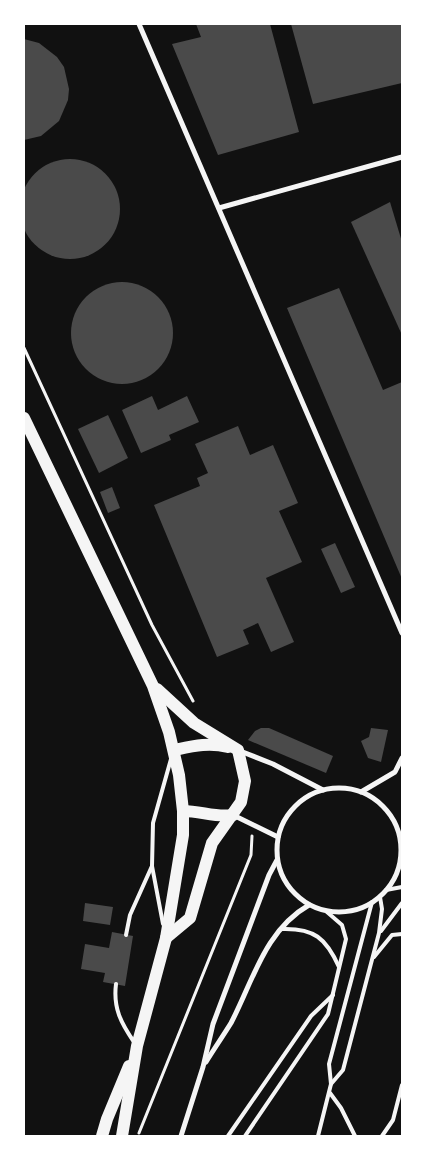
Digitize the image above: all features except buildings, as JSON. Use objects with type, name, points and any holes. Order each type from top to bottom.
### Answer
[{"type":"main road","points":[[24,418],[162,708],[174,750],[184,811],[183,835],[166,938],[137,1046],[122,1136]]},
{"type":"main road","points":[[153,686],[194,723],[238,750],[245,780],[241,802],[212,843],[190,918],[166,938]]},
{"type":"main road","points":[[174,750],[198,744],[216,744],[238,750]]},
{"type":"main road","points":[[184,811],[198,811],[220,818],[233,815]]},
{"type":"main road","points":[[102,1136],[106,1119],[137,1046]]},
{"type":"street","points":[[139,24],[402,633]]},
{"type":"street","points":[[218,208],[402,157]]},
{"type":"street","points":[[238,750],[273,764],[323,790]]},
{"type":"street","points":[[361,792],[395,772],[402,758]]},
{"type":"street","points":[[342,788],[361,792],[378,802],[391,816],[399,834],[402,850],[398,869],[386,890],[372,902],[346,912],[327,912],[309,906],[294,894],[283,878],[277,860],[278,837],[284,821],[294,807],[308,797],[323,790],[342,788]]},
{"type":"street","points":[[233,815],[278,837]]},
{"type":"street","points":[[181,1136],[203,1067],[213,1024],[269,875],[277,860]]},
{"type":"street","points":[[203,1067],[231,1022],[253,971],[269,945],[298,912],[309,906]]},
{"type":"lane","points":[[166,938],[152,866],[153,823],[174,750]]},
{"type":"lane","points":[[126,935],[130,915],[152,866]]},
{"type":"lane","points":[[386,890],[402,887]]},
{"type":"lane","points":[[331,1084],[343,1070],[373,958],[382,909],[380,897]]},
{"type":"lane","points":[[318,1136],[331,1084],[329,1064],[372,902]]},
{"type":"lane","points":[[379,933],[402,902]]},
{"type":"lane","points":[[245,1136],[328,1014],[346,939],[342,925],[327,912]]},
{"type":"lane","points":[[282,929],[299,929],[317,935],[332,950],[339,967]]},
{"type":"lane","points":[[373,958],[392,935],[402,934]]},
{"type":"lane","points":[[116,984],[115,994],[120,1022],[137,1046]]},
{"type":"lane","points":[[228,1136],[312,1016],[333,995]]},
{"type":"lane","points":[[382,1136],[393,1120],[402,1085]]},
{"type":"lane","points":[[329,1093],[341,1108],[355,1136]]},
{"type":"path","points":[[24,348],[152,624],[196,706]]},
{"type":"path","points":[[138,1136],[251,855],[251,823]]}]
